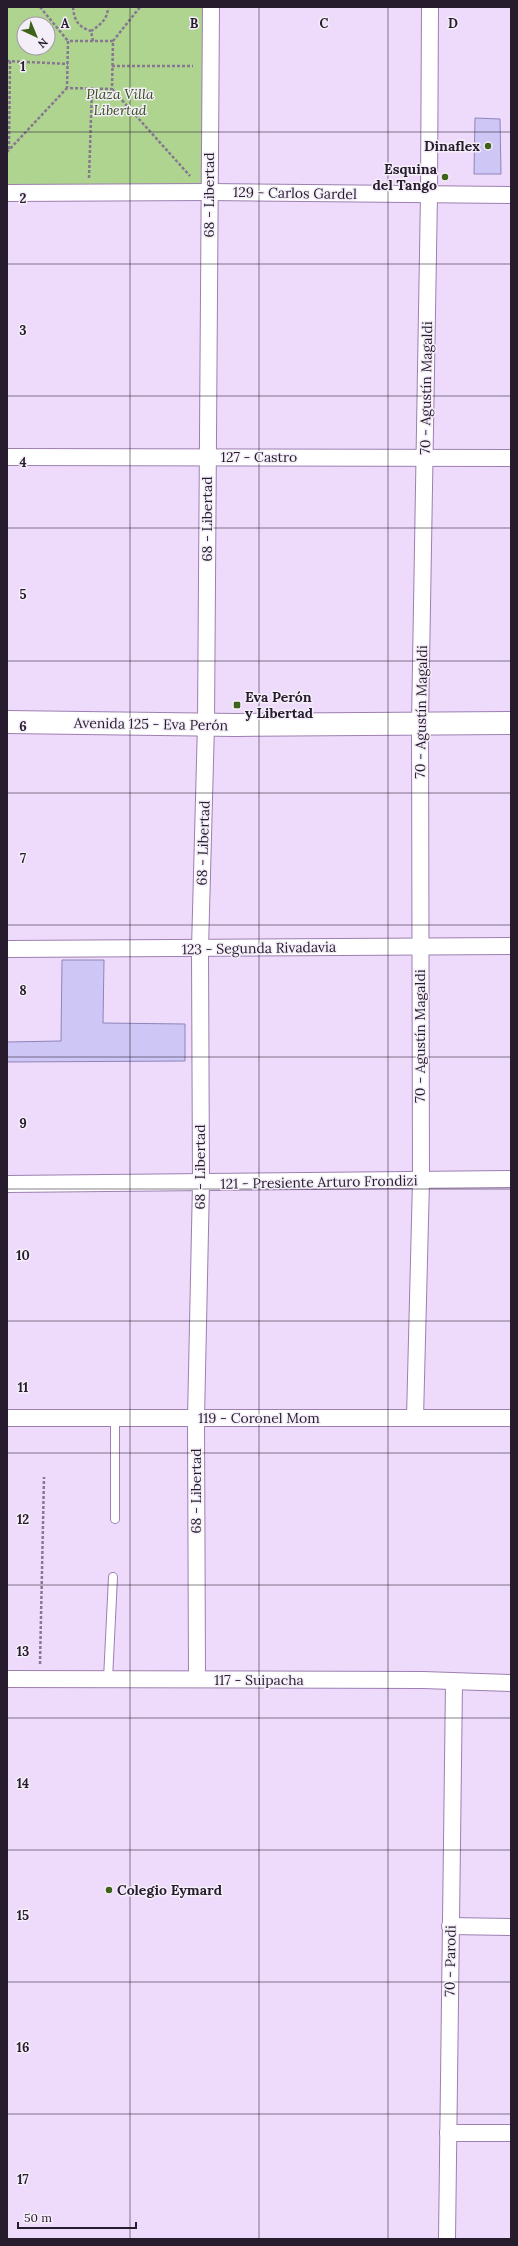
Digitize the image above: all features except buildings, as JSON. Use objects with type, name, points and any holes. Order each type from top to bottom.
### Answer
[{"type":"main road","name":"Avenida 125 - Eva Perón","points":[[7,722],[206,724],[511,723]]},
{"type":"street","name":"68 - Libertad","points":[[197,1679],[196,1419],[201,1184],[200,949],[206,724],[211,7]]},
{"type":"street","name":"70 - Agustín Magaldi","points":[[416,1418],[421,1181],[420,723],[429,194],[430,7]]},
{"type":"street","name":"129 - Carlos Gardel","points":[[7,193],[209,192],[511,195]]},
{"type":"street","name":"127 - Castro","points":[[7,457],[511,458]]},
{"type":"street","name":"123 - Segunda Rivadavia","points":[[7,949],[511,946]]},
{"type":"street","name":"121 - Presiente Arturo Frondizi","points":[[7,1184],[201,1184],[511,1179]]},
{"type":"street","name":"119 - Coronel Mom","points":[[7,1418],[511,1418]]},
{"type":"street","name":"117 - Suipacha","points":[[7,1679],[423,1680],[454,1683],[511,1683]]},
{"type":"street","name":"70 - Parodi","points":[[447,2239],[454,1683]]},
{"type":"street","points":[[450,1926],[511,1926]]},
{"type":"street","points":[[448,2133],[511,2133]]},
{"type":"lane","points":[[115,1418],[115,1519]]},
{"type":"lane","points":[[108,1679],[113,1576]]},
{"type":"path","points":[[8,150],[67,88],[68,40],[40,7]]},
{"type":"path","points":[[73,7],[74,17],[81,28],[91,30],[102,25],[108,12],[108,7]]},
{"type":"path","points":[[140,7],[113,41],[112,89],[193,179]]},
{"type":"path","points":[[91,30],[93,41]]},
{"type":"path","points":[[68,40],[113,41]]},
{"type":"path","points":[[8,150],[8,61],[68,64]]},
{"type":"path","points":[[112,66],[193,66]]},
{"type":"path","points":[[67,88],[112,89]]},
{"type":"path","points":[[89,193],[92,88]]},
{"type":"path","points":[[40,1679],[44,1477]]},
{"type":"green space","name":"Plaza Villa Libertad","points":[[7,7],[211,7],[209,192],[7,193]]},
{"type":"place","name":"Dinaflex","points":[[488,146]]},
{"type":"place","name":"Esquina del Tango","points":[[445,177]]},
{"type":"place","name":"Eva Perón y Libertad","points":[[237,705]]},
{"type":"place","name":"Colegio Eymard","points":[[109,1890]]}]
